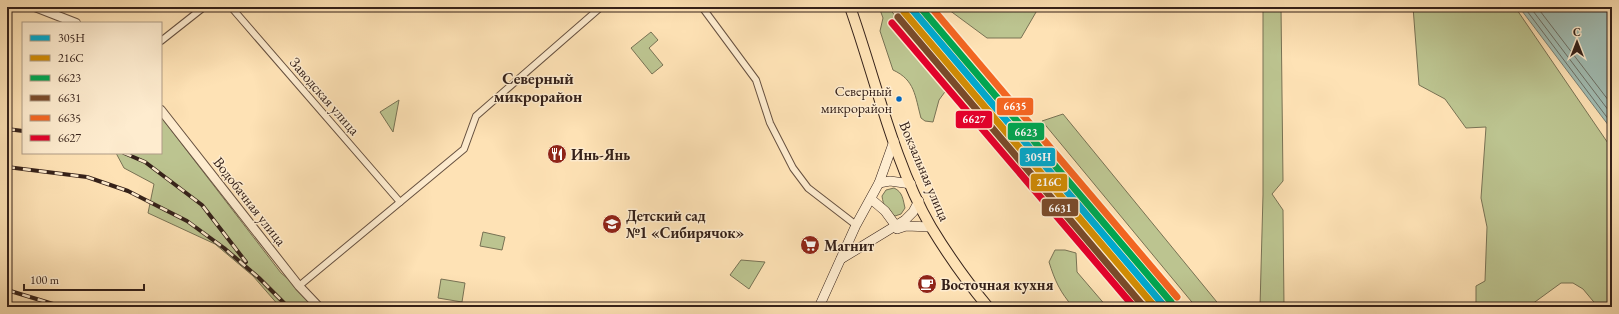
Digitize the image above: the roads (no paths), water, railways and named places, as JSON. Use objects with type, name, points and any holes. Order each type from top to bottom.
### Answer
[{"type":"highway","points":[[845,7],[859,33]]},
{"type":"highway","points":[[850,7],[859,33]]},
{"type":"highway","name":"Вокзальная улица","points":[[859,33],[894,141],[911,184],[931,227],[956,265],[988,307]]},
{"type":"main road","points":[[819,307],[856,225],[879,183],[894,141]]},
{"type":"main road","points":[[879,183],[890,181],[911,184]]},
{"type":"main road","points":[[871,199],[885,211],[896,226]]},
{"type":"main road","points":[[841,260],[896,226],[913,212],[919,201]]},
{"type":"main road","points":[[878,237],[906,226],[931,227]]},
{"type":"street","points":[[35,7],[73,22]]},
{"type":"street","points":[[162,40],[204,7]]},
{"type":"street","name":"Заводская улица","points":[[231,7],[400,202]]},
{"type":"street","points":[[300,286],[464,149],[476,116],[601,7]]},
{"type":"street","points":[[702,7],[756,80],[770,122],[794,168],[808,188],[856,225]]},
{"type":"street","name":"Водобачная улица","points":[[162,111],[300,286],[319,307]]},
{"type":"water","points":[[1519,7],[1612,7],[1612,130]]},
{"type":"railway","points":[[7,129],[22,131]]},
{"type":"railway","points":[[126,154],[145,162],[202,205],[246,262]]},
{"type":"railway","points":[[7,167],[87,177],[128,191],[187,221],[224,248],[259,278],[288,307]]},
{"type":"railway","points":[[7,290],[63,307]]},
{"type":"railway","points":[[7,303],[28,307]]},
{"type":"place","name":"Северный микрорайон","points":[[899,99]]},
{"type":"place","name":"Инь-Янь","points":[[557,154]]},
{"type":"place","name":"Детский сад №1 «Сибирячок»","points":[[612,224]]},
{"type":"place","name":"Магнит","points":[[810,245]]},
{"type":"place","name":"Восточная кухня","points":[[927,284]]},
{"type":"district","name":"Северный микрорайон","points":[[538,87]]}]
